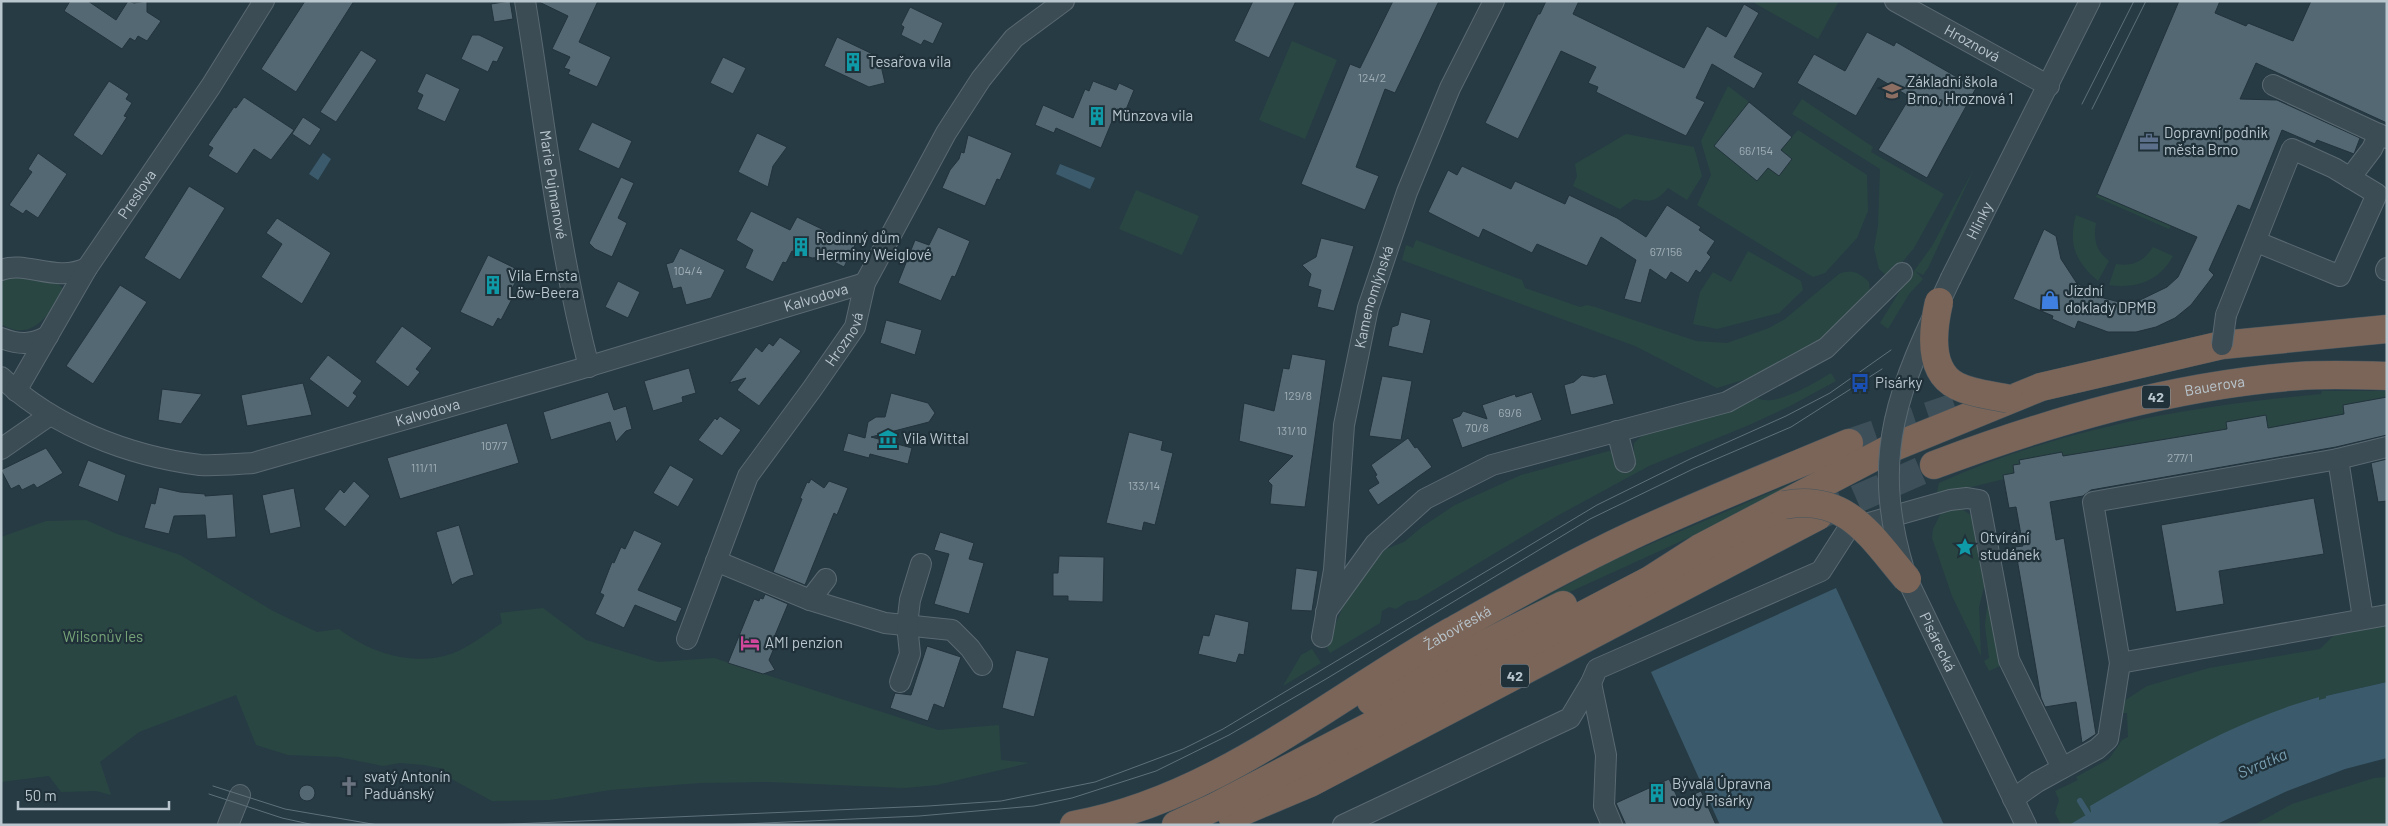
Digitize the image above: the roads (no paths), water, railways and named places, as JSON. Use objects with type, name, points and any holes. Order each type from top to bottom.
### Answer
[{"type":"highway","points":[[1939,302],[1935,321],[1934,345],[1938,363],[1944,375],[1956,386],[1969,391],[2009,399]]},
{"type":"highway","points":[[1889,449],[2009,399],[2097,372],[2222,344],[2387,329]]},
{"type":"highway","points":[[2176,355],[2216,358],[2343,347],[2387,348]]},
{"type":"highway","name":"Bauerova","points":[[1934,465],[2043,427],[2150,398],[2248,381],[2283,378],[2387,376]]},
{"type":"highway","name":"Žabovřeská","points":[[1074,825],[1149,804],[1198,783],[1252,755],[1449,633],[1538,583],[1641,532],[1850,443]]},
{"type":"highway","name":"42","points":[[1176,825],[1215,807],[1650,580],[1700,548],[1889,449]]},
{"type":"highway","points":[[1784,505],[1803,501],[1817,502],[1846,514],[1872,537],[1907,579]]},
{"type":"highway","name":"42","points":[[1207,825],[1243,812],[1310,783],[1818,516]]},
{"type":"highway","name":"42","points":[[1252,755],[1290,746],[1406,682],[1519,626],[1642,567],[1700,548]]},
{"type":"street","name":"Preslova","points":[[16,391],[87,268],[211,86],[264,1]]},
{"type":"street","name":"Marie Pujmanové","points":[[526,1],[577,321],[589,367]]},
{"type":"street","name":"Hroznová","points":[[687,639],[748,476],[855,327],[865,283],[946,132],[981,79],[1014,38],[1064,1]]},
{"type":"street","name":"Kamenomlýnská","points":[[1326,612],[1334,570],[1344,425],[1368,308],[1407,192],[1446,96],[1494,1]]},
{"type":"street","name":"Hroznová","points":[[1895,1],[2049,86]]},
{"type":"street","name":"Hlinky","points":[[1889,449],[1904,385],[1919,344],[2090,1]]},
{"type":"street","points":[[2273,85],[2383,136],[2350,178]]},
{"type":"street","points":[[2222,344],[2226,315],[2292,149],[2350,178],[2377,194],[2340,276],[2256,242]]},
{"type":"street","points":[[1,270],[33,270],[59,274],[76,273],[87,268]]},
{"type":"street","points":[[1322,637],[1326,612],[1375,544],[1424,499],[1492,465],[1727,402],[1826,348],[1902,273]]},
{"type":"street","name":"Kalvodova","points":[[1,377],[16,391],[50,415],[99,438],[146,454],[201,465],[253,463],[589,367],[865,283]]},
{"type":"street","points":[[1,338],[15,343],[31,344],[48,336]]},
{"type":"street","points":[[1,449],[50,415]]},
{"type":"street","points":[[1617,431],[1625,462]]},
{"type":"street","points":[[2013,799],[2062,768],[2097,749],[2108,738],[2120,663],[2093,502],[2338,459],[2387,447]]},
{"type":"street","name":"Pisárecká","points":[[1889,449],[1890,512],[1895,541],[1907,579],[2026,825]]},
{"type":"street","points":[[2338,459],[2362,618]]},
{"type":"street","points":[[1343,825],[1570,718],[1592,683],[1597,669],[1821,571],[1848,529],[1950,500],[1968,498],[1979,500],[2009,660],[2062,768]]},
{"type":"street","points":[[716,561],[810,600],[885,623],[952,630],[970,648],[982,665]]},
{"type":"street","points":[[900,682],[910,654],[907,626],[910,600],[920,564]]},
{"type":"street","points":[[810,600],[826,579]]},
{"type":"street","points":[[2120,663],[2387,614]]},
{"type":"street","points":[[1592,683],[1606,755],[1604,806],[1612,825]]},
{"type":"street","points":[[228,825],[240,795]]},
{"type":"water","points":[[323,153],[331,159],[318,180],[309,174]]},
{"type":"water","points":[[1060,164],[1095,178],[1090,189],[1056,174]]},
{"type":"water","points":[[1836,588],[1944,825],[1720,825],[1651,672]]},
{"type":"water","name":"Svratka","points":[[2387,682],[2387,758],[2345,769],[2285,792],[2215,825],[2069,825],[2091,812],[2090,806],[2173,759],[2230,730],[2319,697],[2319,700],[2326,698],[2326,696]]},
{"type":"waterway","points":[[2080,801],[2088,814]]},
{"type":"tunnel","points":[[1849,443],[1999,392]]},
{"type":"tunnel","points":[[1818,516],[1934,465]]},
{"type":"tram line","points":[[2082,104],[2134,1]]},
{"type":"tram line","points":[[2092,109],[2146,1]]},
{"type":"tram line","points":[[490,825],[928,806],[1001,801],[1095,782],[1183,749],[1223,729],[1597,505],[1690,459],[1786,416],[1830,393],[1891,350]]},
{"type":"tram line","points":[[721,825],[919,816],[1034,806],[1072,798],[1156,771],[1229,735],[1326,679],[1590,519],[1693,469],[1791,427],[1882,369]]},
{"type":"tram line","points":[[213,786],[285,809],[378,825]]},
{"type":"tram line","points":[[209,794],[282,818],[314,825]]},
{"type":"place","name":"Tesařova vila","points":[[853,62]]},
{"type":"place","name":"Základní škola Brno, Hroznová 1","points":[[1892,91]]},
{"type":"place","name":"Münzova vila","points":[[1097,116]]},
{"type":"place","name":"Dopravní podnik města Brno","points":[[2149,142]]},
{"type":"place","name":"Rodinný dům Herminy Weiglové","points":[[801,247]]},
{"type":"place","name":"Vila Ernsta Löw-Beera","points":[[493,285]]},
{"type":"place","name":"Jízdní doklady DPMB","points":[[2050,300]]},
{"type":"place","name":"Pisárky","points":[[1860,383]]},
{"type":"place","name":"Vila Wittal","points":[[888,439]]},
{"type":"place","name":"Otvírání studánek","points":[[1965,547]]},
{"type":"place","name":"AMI penzion","points":[[750,643]]},
{"type":"place","name":"svatý Antonín Paduánský","points":[[349,786]]},
{"type":"place","name":"Bývalá Úpravna vody Pisárky","points":[[1657,793]]},
{"type":"park label","name":"Wilsonův les","points":[[103,637]]}]
